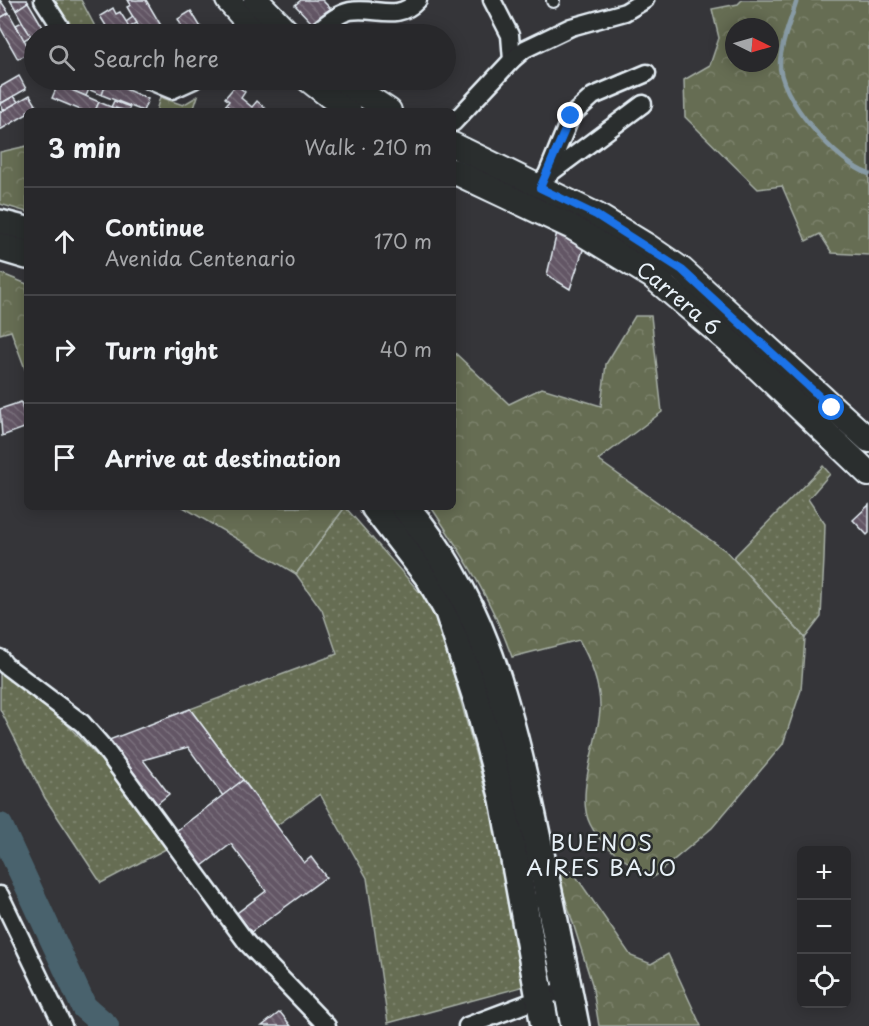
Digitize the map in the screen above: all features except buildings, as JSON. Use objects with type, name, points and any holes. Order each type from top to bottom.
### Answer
[{"type":"main road","points":[[228,0],[249,24]]},
{"type":"main road","points":[[256,0],[276,24]]},
{"type":"main road","points":[[322,90],[345,108]]},
{"type":"main road","points":[[357,90],[384,108]]},
{"type":"main road","points":[[456,146],[543,182],[682,270],[869,440]]},
{"type":"main road","name":"Carrera 6","points":[[456,172],[572,227],[652,276],[738,349],[869,474]]},
{"type":"main road","points":[[0,224],[24,230]]},
{"type":"main road","points":[[0,247],[24,254]]},
{"type":"main road","points":[[377,510],[429,578],[449,612],[478,701],[504,799],[545,1026]]},
{"type":"main road","points":[[407,510],[453,572],[483,636],[503,694],[538,840],[575,1026]]},
{"type":"street","points":[[43,0],[58,24]]},
{"type":"street","points":[[329,24],[349,11],[387,14],[402,12],[418,0]]},
{"type":"street","points":[[492,0],[510,35],[512,60]]},
{"type":"street","points":[[456,120],[525,49],[571,27],[625,12],[645,0]]},
{"type":"street","points":[[543,182],[571,116],[592,96],[647,73]]},
{"type":"street","points":[[543,182],[643,104]]},
{"type":"street","points":[[0,657],[4,665],[81,723],[104,748],[247,943],[327,1026]]},
{"type":"street","points":[[0,895],[63,1026]]},
{"type":"street","points":[[467,1026],[568,988]]},
{"type":"green space","points":[[54,0],[81,0],[94,24],[70,24]]},
{"type":"green space","points":[[742,0],[869,0],[869,255],[832,253],[820,234],[806,241],[782,186],[758,189],[685,117],[684,80],[710,65],[719,38],[712,9],[738,4]]},
{"type":"green space","points":[[198,96],[194,108],[157,108],[160,97],[183,105]]},
{"type":"green space","points":[[24,147],[24,211],[0,204],[0,152]]},
{"type":"green space","points":[[0,273],[24,283],[24,366],[11,331],[0,334]]},
{"type":"green space","points":[[635,316],[651,316],[662,412],[598,460],[726,551],[805,638],[801,690],[783,744],[712,828],[652,878],[617,855],[601,841],[590,824],[586,812],[586,783],[600,701],[594,673],[579,640],[512,657],[476,579],[433,510],[456,510],[456,354],[509,404],[542,388],[601,406],[606,364]]},
{"type":"green space","points":[[823,466],[830,474],[808,499],[825,524],[821,617],[805,638],[733,558]]},
{"type":"green space","points":[[188,510],[343,510],[296,574]]},
{"type":"green space","points":[[343,510],[348,510],[436,611],[503,854],[525,986],[388,1023],[367,878],[320,794],[277,825],[190,709],[337,654],[322,610],[296,574]]},
{"type":"green space","points":[[0,669],[21,690],[56,713],[100,759],[166,849],[101,883],[45,798],[0,709]]},
{"type":"green space","points":[[560,872],[573,872],[631,956],[651,964],[668,954],[701,1026],[599,1026],[592,984],[563,891]]},
{"type":"waterway","points":[[797,0],[784,39],[780,62],[788,92],[799,110],[826,143],[856,168],[869,174]]},
{"type":"waterway","points":[[0,826],[84,1007],[106,1026]]},
{"type":"district","name":"BUENOS AIRES BAJO","points":[[602,856]]},
{"type":"route","points":[[571,116],[540,188],[596,215],[682,270],[832,408]]}]
